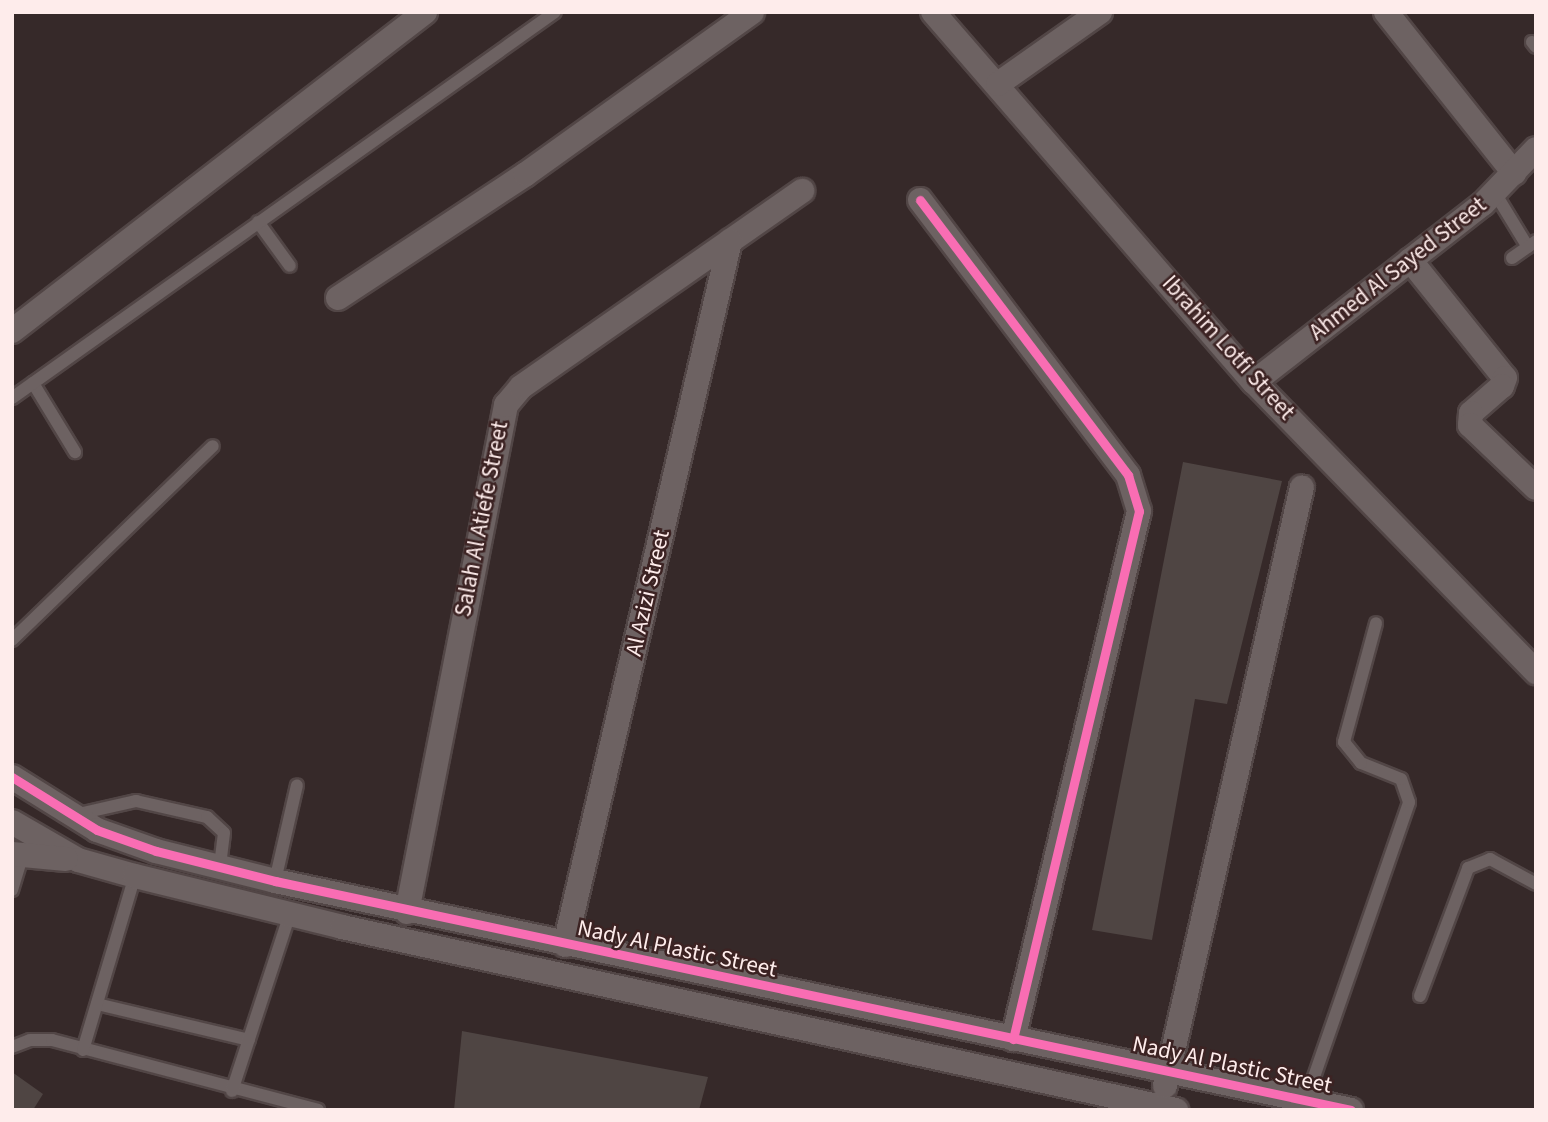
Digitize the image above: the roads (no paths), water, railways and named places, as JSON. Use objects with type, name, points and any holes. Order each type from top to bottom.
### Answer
[{"type":"street","points":[[12,331],[425,12]]},
{"type":"street","points":[[338,298],[465,210],[526,174],[752,12]]},
{"type":"street","name":"Ibrahim Lotfi Street","points":[[933,12],[1254,382],[1536,672]]},
{"type":"street","points":[[998,84],[1100,12]]},
{"type":"street","points":[[1386,12],[1514,173]]},
{"type":"street","name":"Ahmed Al Sayed Street","points":[[1254,382],[1495,193],[1536,149]]},
{"type":"street","name":"Salah Al Atiefe Street","points":[[407,912],[506,404],[521,387],[802,191]]},
{"type":"street","points":[[920,200],[1128,475],[1139,511],[1013,1039]]},
{"type":"street","name":"Al Azizi Street","points":[[565,945],[730,241]]},
{"type":"street","points":[[1410,260],[1504,375],[1502,386],[1471,413],[1470,425],[1536,487]]},
{"type":"street","points":[[18,855],[78,860],[290,914],[1168,1108],[1168,1071],[1302,487]]},
{"type":"street","name":"Nady Al Plastic Street","points":[[12,777],[71,816],[156,851],[275,881],[407,912],[1351,1110]]},
{"type":"street","points":[[12,821],[78,860]]},
{"type":"lane","points":[[12,398],[555,12]]},
{"type":"lane","points":[[1495,193],[1532,244],[1512,258]]},
{"type":"lane","points":[[258,222],[290,266]]},
{"type":"lane","points":[[33,383],[75,452]]},
{"type":"lane","points":[[12,640],[213,446]]},
{"type":"lane","points":[[1306,1100],[1409,802],[1401,779],[1361,763],[1344,742],[1343,733],[1376,623]]},
{"type":"lane","points":[[275,881],[297,785]]},
{"type":"lane","points":[[71,816],[109,804],[136,801],[207,817],[223,833],[220,867]]},
{"type":"lane","points":[[12,890],[18,855]]},
{"type":"lane","points":[[1420,996],[1468,868],[1490,859],[1536,884]]},
{"type":"lane","points":[[83,1050],[135,876]]},
{"type":"lane","points":[[232,1091],[290,914]]},
{"type":"lane","points":[[97,1004],[249,1040]]},
{"type":"lane","points":[[12,1047],[41,1039],[232,1091],[318,1110]]}]
